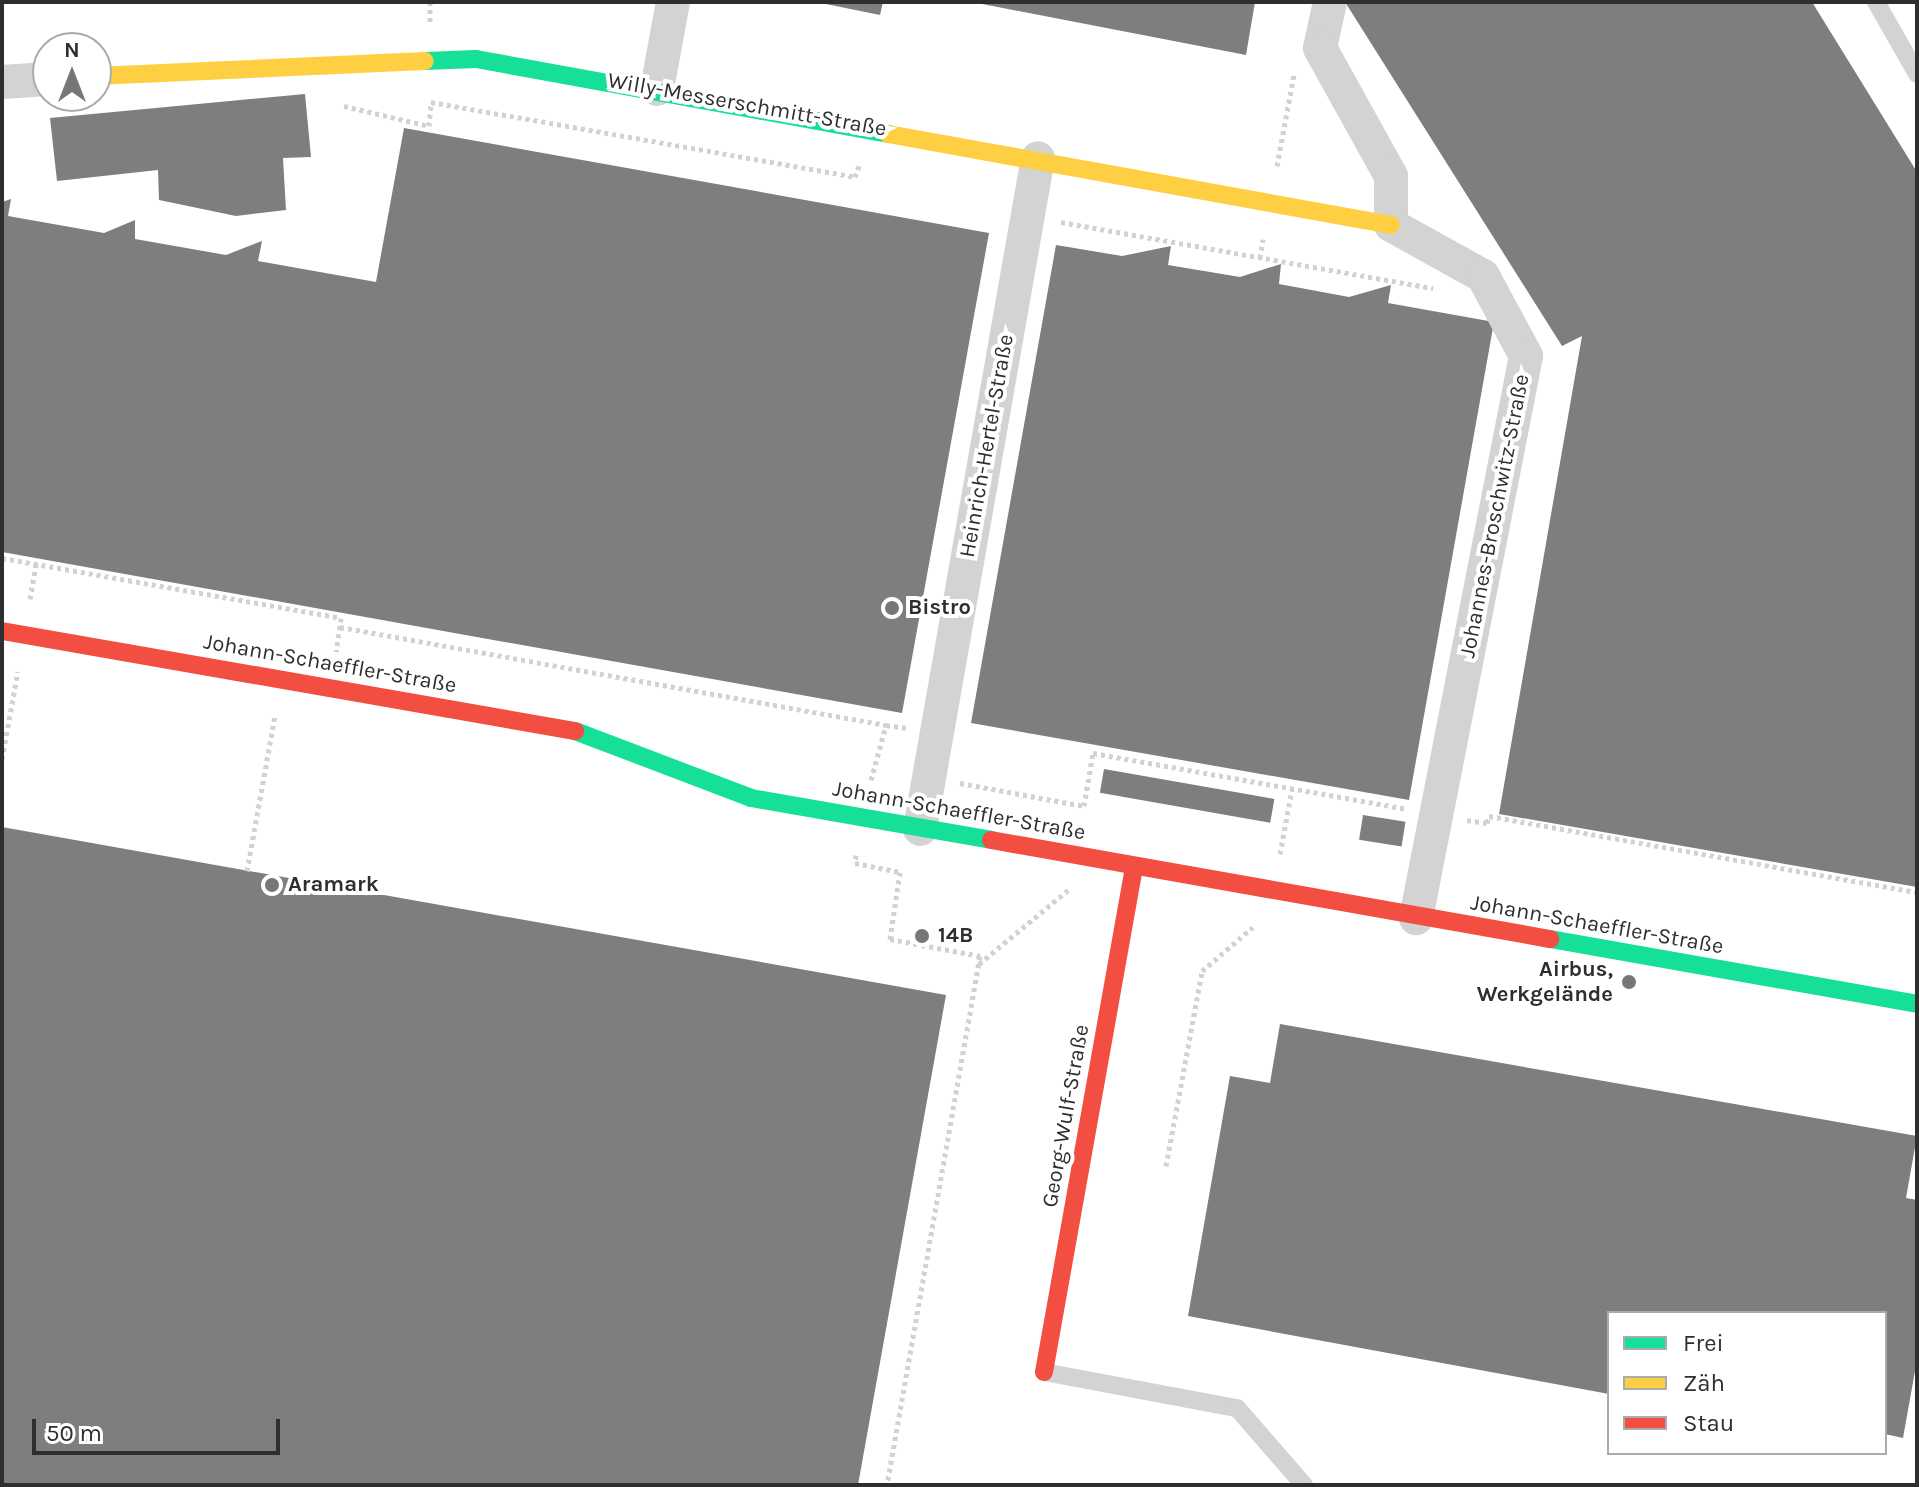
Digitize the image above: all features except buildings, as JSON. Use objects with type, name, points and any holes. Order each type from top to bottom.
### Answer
[{"type":"street","points":[[657,89],[673,2]]},
{"type":"street","points":[[1330,2],[1320,48],[1391,176],[1391,225]]},
{"type":"street","name":"Willy-Messerschmitt-Straße","points":[[112,75],[476,59],[1038,158],[1391,225]]},
{"type":"street","points":[[2,82],[32,80]]},
{"type":"street","name":"Heinrich-Hertel-Straße","points":[[920,829],[1038,158]]},
{"type":"street","name":"Johannes-Broschwitz-Straße","points":[[1391,225],[1483,276],[1526,356],[1416,918]]},
{"type":"street","name":"Johann-Schaeffler-Straße","points":[[2,631],[576,731],[751,798],[1416,918],[1917,1004]]},
{"type":"street","name":"Georg-Wulf-Straße","points":[[1044,1372],[1134,867]]},
{"type":"lane","points":[[1876,2],[1917,74]]},
{"type":"lane","points":[[1044,1372],[1237,1408],[1304,1485]]},
{"type":"path","points":[[1260,258],[1297,61]]},
{"type":"path","points":[[329,102],[429,126],[431,102],[855,177],[863,158]]},
{"type":"path","points":[[1048,220],[1495,299]]},
{"type":"path","points":[[2,558],[341,618],[329,661]]},
{"type":"path","points":[[28,607],[36,564]]},
{"type":"path","points":[[340,627],[920,731]]},
{"type":"path","points":[[2,759],[18,666]]},
{"type":"path","points":[[247,871],[278,698]]},
{"type":"path","points":[[868,790],[886,725]]},
{"type":"path","points":[[1278,865],[1292,789]]},
{"type":"path","points":[[857,849],[855,863],[900,872],[890,939],[980,956],[887,1485]]},
{"type":"path","points":[[979,964],[1067,898],[1071,874]]},
{"type":"path","points":[[1166,1166],[1202,971],[1258,923]]},
{"type":"traffic: fast","points":[[425,61],[476,59],[888,134]]},
{"type":"traffic: fast","points":[[575,731],[751,798],[991,840]]},
{"type":"traffic: fast","points":[[1550,939],[1917,1004]]},
{"type":"traffic: slow","points":[[112,75],[425,61]]},
{"type":"traffic: slow","points":[[888,134],[1391,225]]},
{"type":"traffic: jam","points":[[2,631],[575,731]]},
{"type":"traffic: jam","points":[[991,840],[1550,939]]},
{"type":"traffic: jam","points":[[1044,1372],[1134,867]]},
{"type":"place","name":"Bistro","points":[[892,608]]},
{"type":"place","name":"Aramark","points":[[272,885]]},
{"type":"place","name":"14B","points":[[922,936]]},
{"type":"place","name":"Airbus, Werkgelände","points":[[1629,982]]}]
